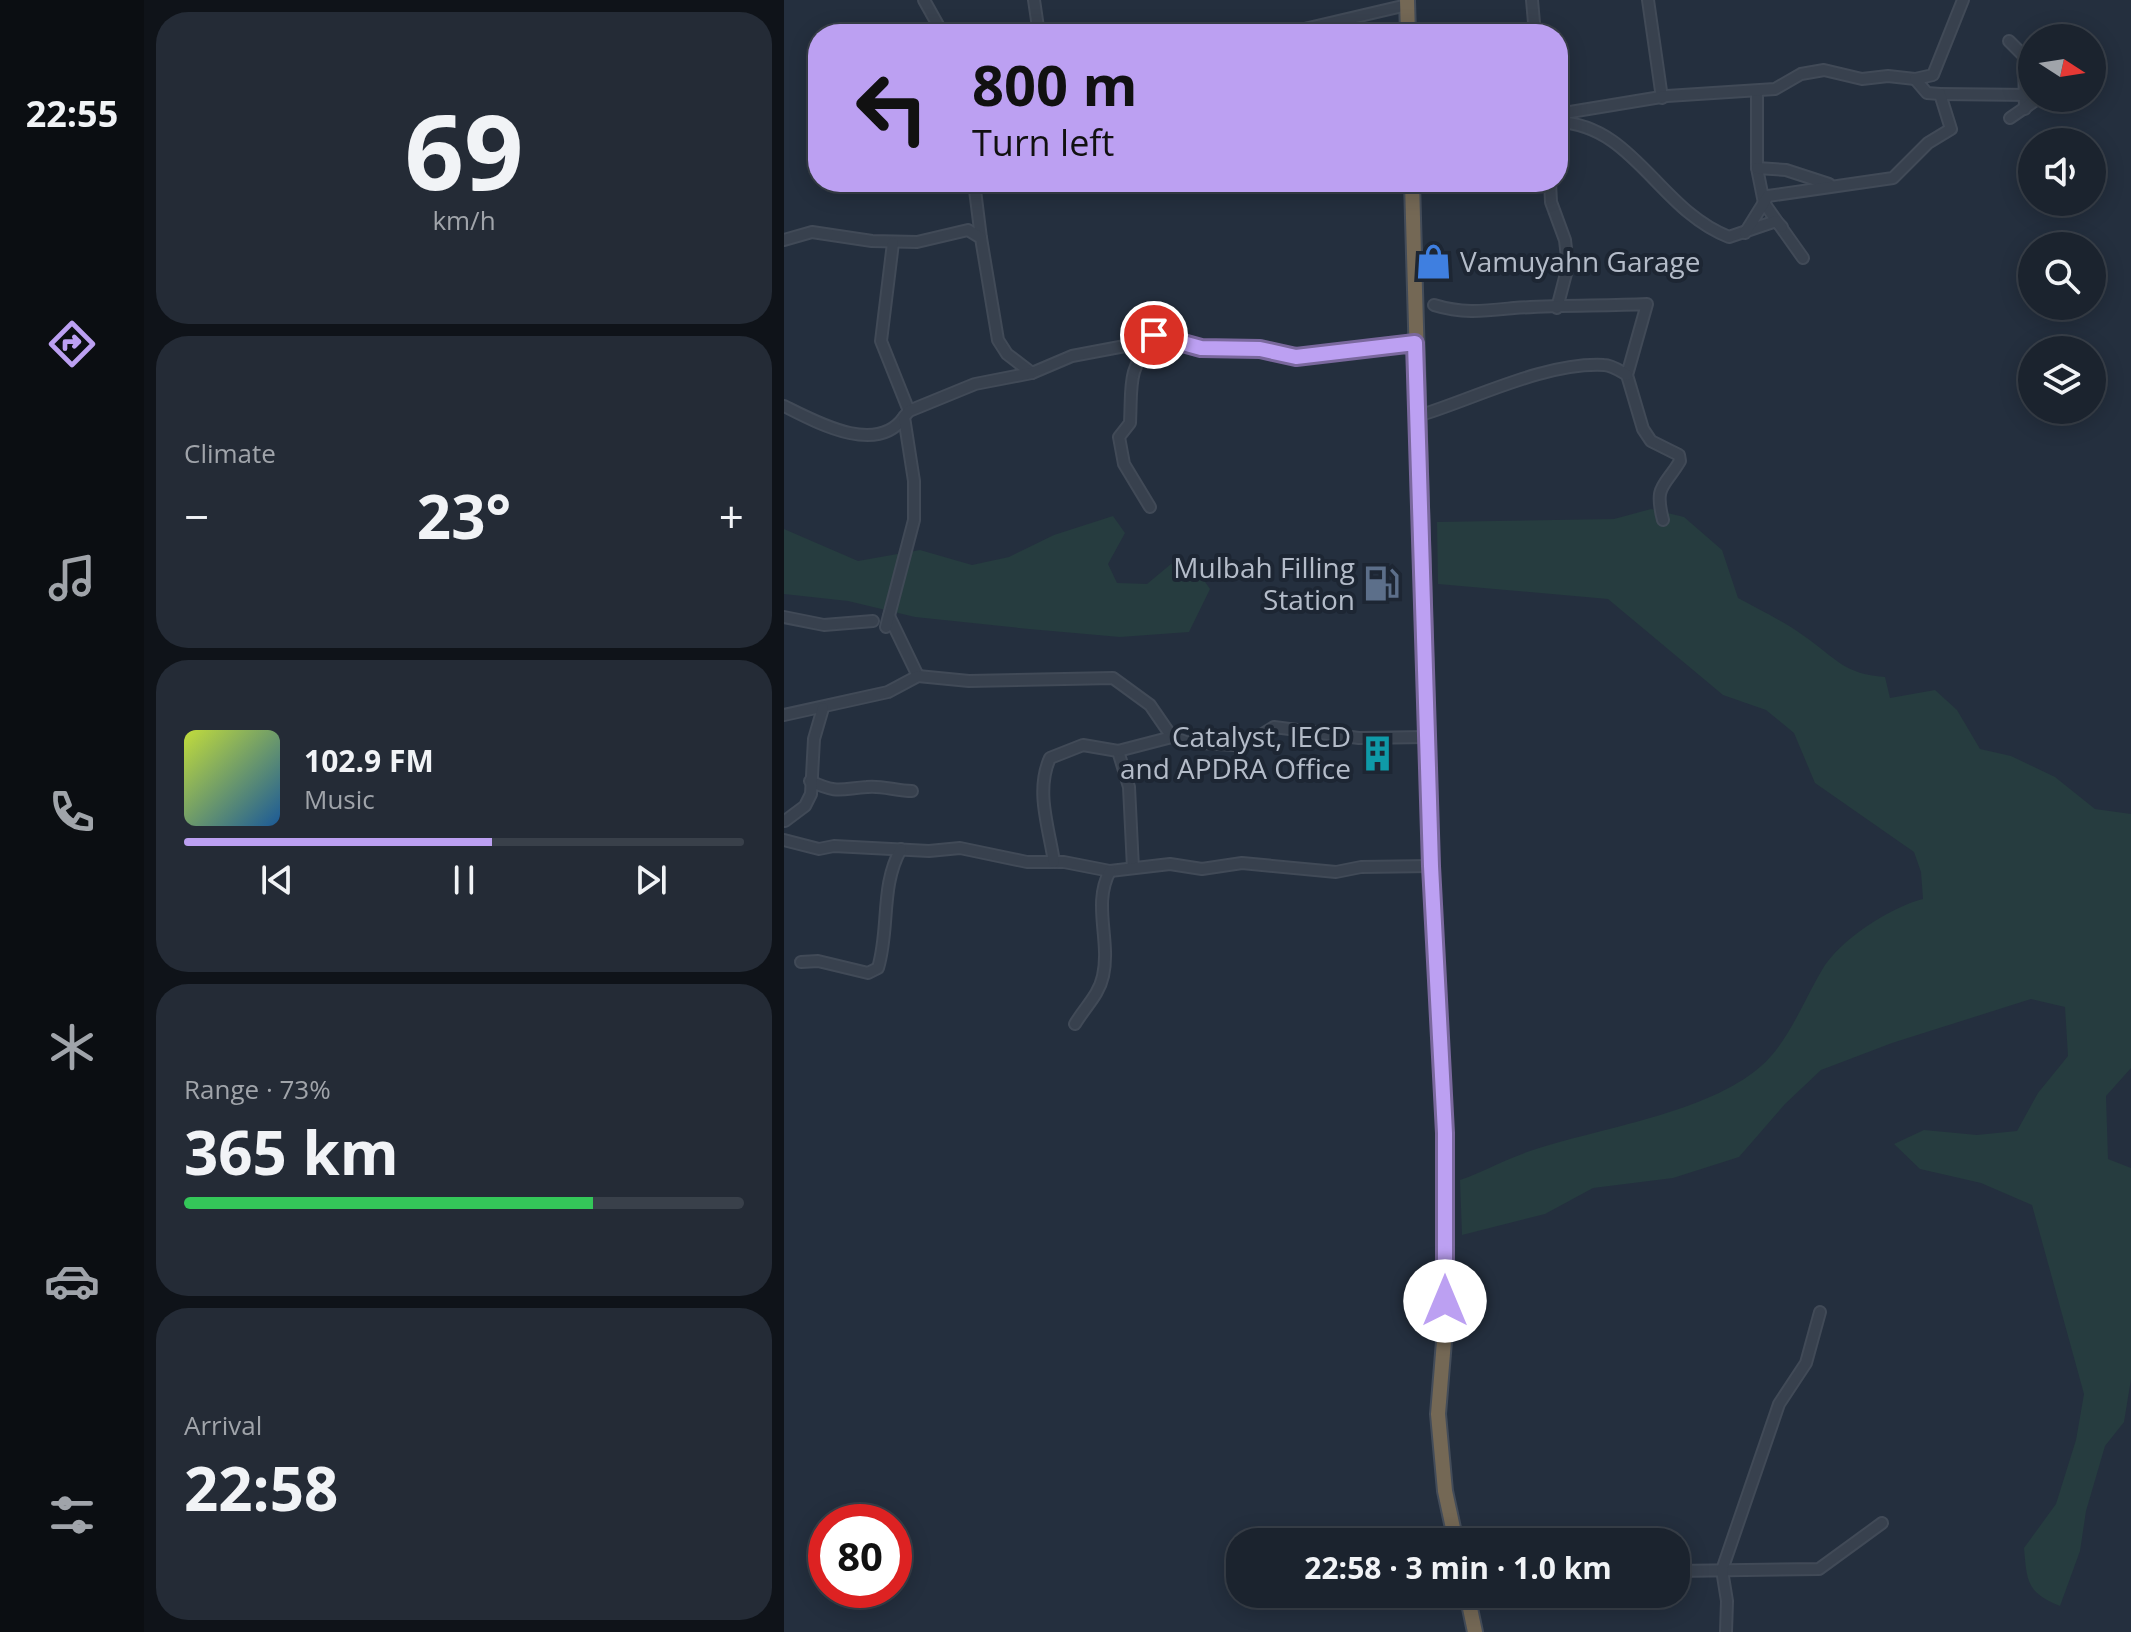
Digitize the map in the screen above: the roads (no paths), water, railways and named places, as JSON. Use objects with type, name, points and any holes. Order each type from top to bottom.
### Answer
[{"type":"highway","points":[[1407,2],[1408,24]]},
{"type":"highway","points":[[1412,192],[1431,866],[1445,1133],[1445,1329],[1438,1414],[1445,1491],[1453,1528]]},
{"type":"highway","points":[[1472,1608],[1475,1632]]},
{"type":"street","points":[[924,0],[937,24]]},
{"type":"street","points":[[1034,0],[1038,24]]},
{"type":"street","points":[[1532,0],[1534,24]]},
{"type":"street","points":[[1648,0],[1662,98]]},
{"type":"street","points":[[1568,112],[1733,89],[1775,89],[1801,74],[1824,70],[1862,79],[1888,76],[1915,79],[1933,75],[1963,0]]},
{"type":"street","points":[[1322,24],[1407,2]]},
{"type":"street","points":[[2009,41],[2018,50]]},
{"type":"street","points":[[1915,79],[1927,93],[2018,94]]},
{"type":"street","points":[[1757,91],[1757,168],[1764,203],[1803,258]]},
{"type":"street","points":[[1757,168],[1786,170],[1829,184],[1860,184],[1893,178],[1928,143],[1951,129],[1940,94]]},
{"type":"street","points":[[2010,118],[2020,112]]},
{"type":"street","points":[[1568,123],[1588,126],[1619,142],[1641,170],[1705,228],[1729,237],[1776,221],[1782,227]]},
{"type":"street","points":[[1745,233],[1768,196],[1818,190],[1829,184]]},
{"type":"street","points":[[975,192],[998,340],[1007,354],[1032,373]]},
{"type":"street","points":[[1550,192],[1551,202],[1565,240],[1568,266],[1557,308]]},
{"type":"street","points":[[784,240],[812,232],[893,243],[917,242],[968,230],[981,238]]},
{"type":"street","points":[[893,243],[881,341],[906,414],[914,481],[914,520],[887,621],[918,676]]},
{"type":"street","points":[[1434,305],[1479,314],[1647,304],[1627,375],[1643,429],[1651,441],[1679,455],[1680,461],[1659,487],[1657,497],[1663,520]]},
{"type":"street","points":[[784,406],[856,436],[882,432],[899,424],[906,414],[975,384],[1032,373],[1072,356],[1125,346],[1154,335],[1201,348],[1260,349],[1296,357],[1415,343]]},
{"type":"street","points":[[1150,507],[1124,464],[1119,437],[1130,423],[1129,382],[1138,358],[1154,335]]},
{"type":"street","points":[[1418,416],[1480,397],[1519,379],[1607,365],[1627,375]]},
{"type":"street","points":[[784,617],[824,625],[873,621]]},
{"type":"street","points":[[784,715],[888,692],[918,676],[969,681],[1113,678],[1150,705],[1172,737]]},
{"type":"street","points":[[784,827],[784,820],[805,806],[811,794],[814,739],[823,708]]},
{"type":"street","points":[[1054,862],[1043,795],[1043,774],[1050,758],[1083,745],[1118,751],[1172,737],[1186,742],[1234,745],[1250,742],[1274,727],[1359,738],[1427,737]]},
{"type":"street","points":[[1118,751],[1129,787],[1133,868]]},
{"type":"street","points":[[810,781],[847,792],[869,786],[888,791],[912,791]]},
{"type":"street","points":[[784,840],[819,849],[834,846],[960,848],[1027,862],[1054,862],[1110,871],[1170,864],[1202,869],[1242,863],[1336,872],[1361,867],[1431,866]]},
{"type":"street","points":[[801,962],[818,961],[868,973],[878,968],[883,952],[888,877],[901,849]]},
{"type":"street","points":[[1075,1024],[1098,994],[1104,973],[1101,888],[1110,871]]},
{"type":"street","points":[[1726,1632],[1727,1601],[1722,1570],[1779,1404],[1806,1363],[1820,1312]]},
{"type":"street","points":[[1690,1571],[1819,1569],[1882,1523]]},
{"type":"place","name":"Vamuyahn Garage","points":[[1434,262]]},
{"type":"place","name":"Mulbah Filling Station","points":[[1381,584]]},
{"type":"place","name":"Catalyst, IECD and APDRA Office","points":[[1377,753]]}]
